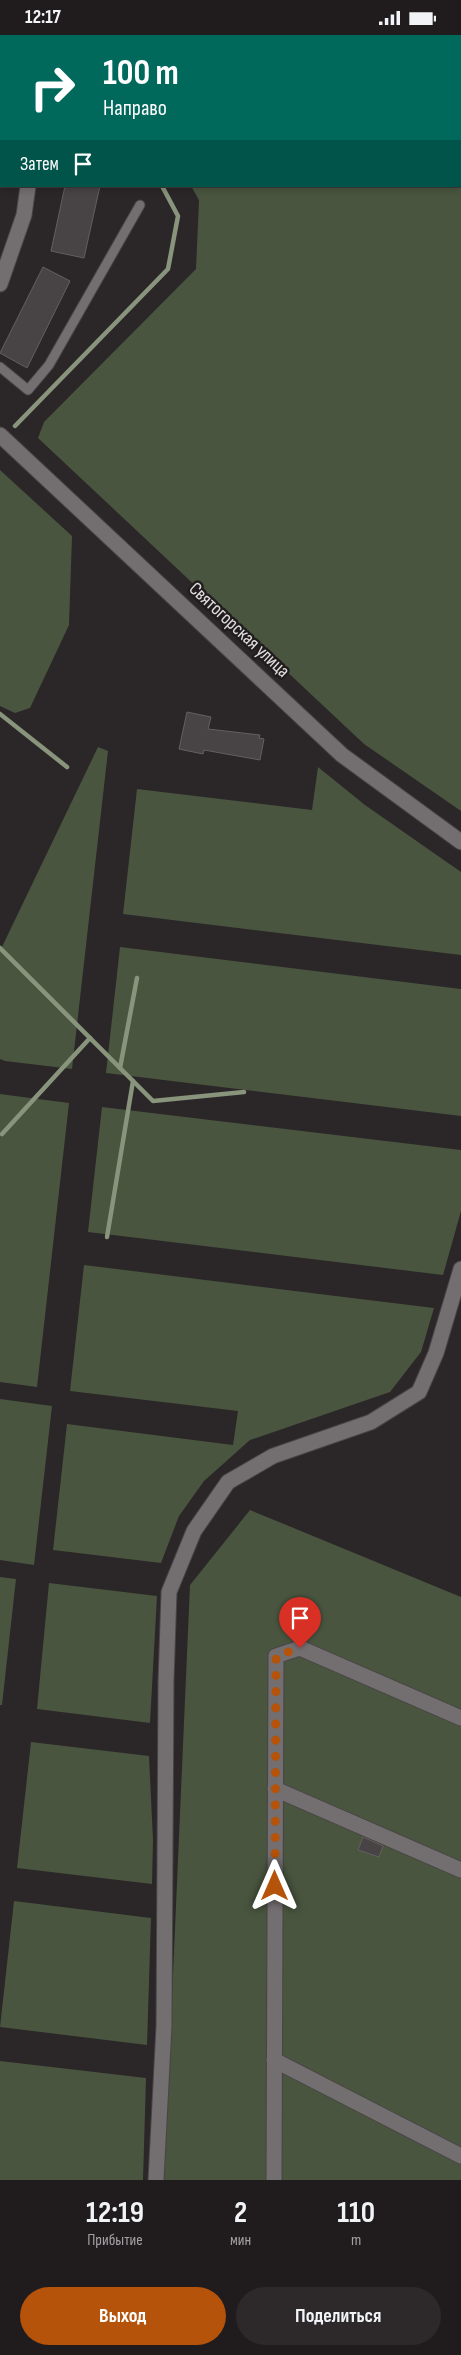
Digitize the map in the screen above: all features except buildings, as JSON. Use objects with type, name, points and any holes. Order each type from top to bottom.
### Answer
[{"type":"street","points":[[0,285],[24,215],[28,187]]},
{"type":"street","name":"Святогорская улица","points":[[0,435],[342,755],[461,842]]},
{"type":"street","points":[[156,2180],[164,2026],[166,1691],[170,1593],[194,1531],[228,1482],[273,1456],[371,1422],[419,1392],[436,1353],[461,1269]]},
{"type":"street","points":[[274,2180],[276,1656],[300,1648],[461,1718]]},
{"type":"street","points":[[275,1789],[461,1870]]},
{"type":"street","points":[[274,2059],[461,2156]]},
{"type":"lane","points":[[0,367],[28,390],[50,365],[140,205]]},
{"type":"green space","points":[[192,187],[461,187],[461,811],[364,744],[38,438],[44,422],[196,269],[199,200]]},
{"type":"green space","points":[[0,470],[72,536],[69,625],[30,708],[15,713],[0,706]]},
{"type":"green space","points":[[98,747],[108,751],[72,1069],[5,1061],[0,1059],[0,951]]},
{"type":"green space","points":[[318,767],[365,805],[461,872],[461,955],[123,914],[137,789],[312,810]]},
{"type":"green space","points":[[120,947],[461,989],[461,1116],[106,1073]]},
{"type":"green space","points":[[0,1094],[69,1103],[37,1387],[0,1382]]},
{"type":"green space","points":[[102,1107],[461,1150],[461,1211],[443,1275],[88,1232]]},
{"type":"green space","points":[[84,1265],[434,1308],[421,1352],[390,1392],[250,1440],[204,1481],[179,1516],[161,1563],[53,1550],[67,1424],[233,1445],[238,1411],[70,1391]]},
{"type":"green space","points":[[0,1399],[52,1406],[34,1565],[0,1560]]},
{"type":"green space","points":[[250,1510],[461,1597],[461,2180],[164,2180],[190,1585]]},
{"type":"green space","points":[[0,1577],[16,1579],[2,1705],[0,1705]]},
{"type":"green space","points":[[49,1583],[157,1596],[150,1723],[37,1709]]},
{"type":"green space","points":[[31,1742],[149,1756],[153,1840],[152,1884],[17,1868]]},
{"type":"green space","points":[[14,1901],[151,1918],[147,2045],[0,2027]]},
{"type":"green space","points":[[0,2061],[146,2078],[143,2180],[0,2180]]},
{"type":"waterway","points":[[15,426],[168,269],[178,216],[163,187]]},
{"type":"waterway","points":[[0,714],[67,767]]},
{"type":"waterway","points":[[0,948],[153,1101],[244,1092]]},
{"type":"waterway","points":[[120,1068],[137,978]]},
{"type":"waterway","points":[[2,1134],[90,1038]]},
{"type":"waterway","points":[[107,1237],[133,1081]]},
{"type":"route","points":[[275,1886],[276,1656],[300,1648]]}]
